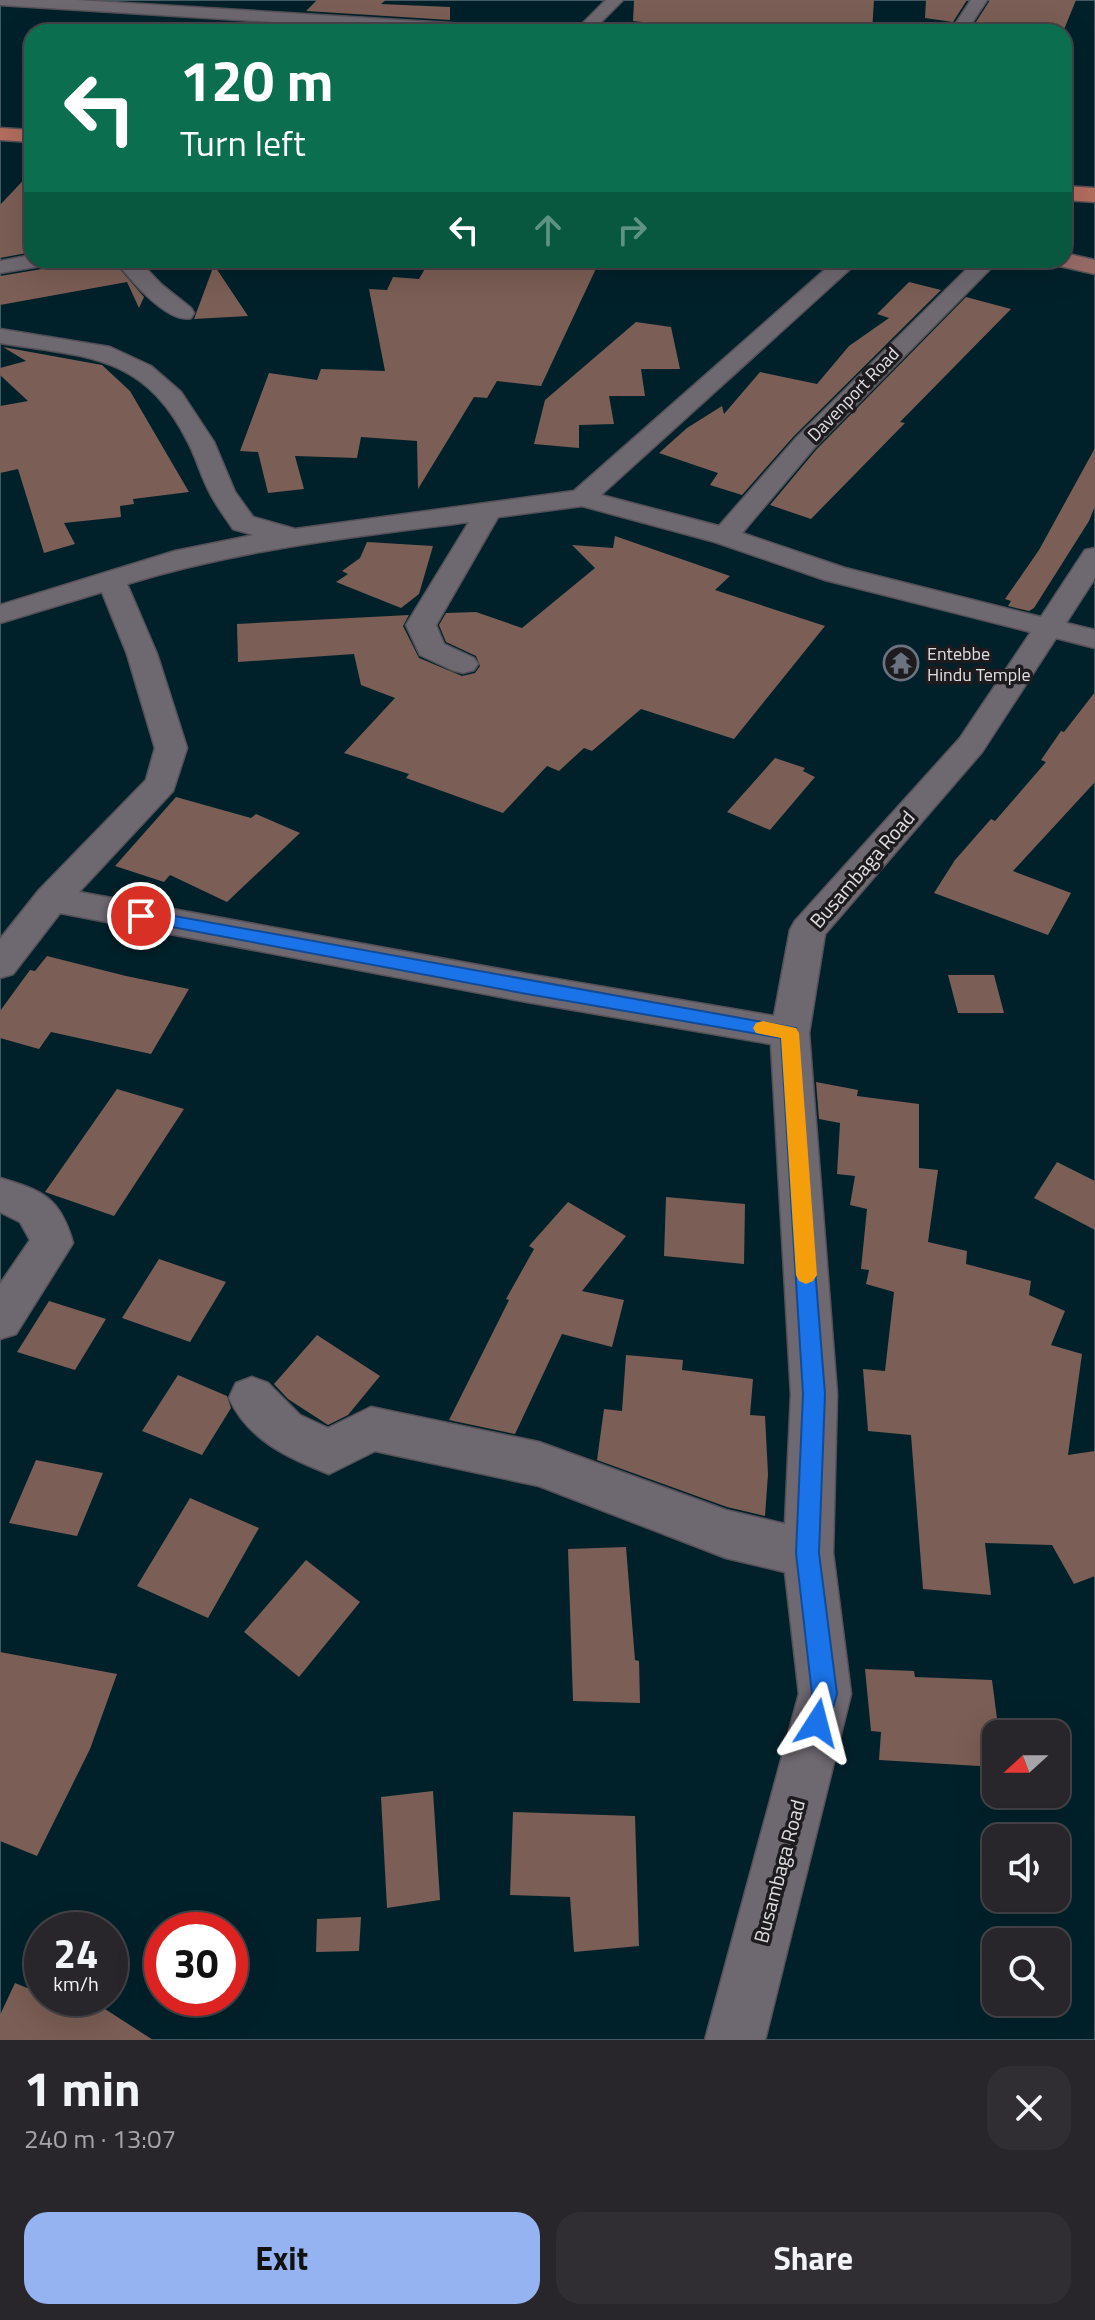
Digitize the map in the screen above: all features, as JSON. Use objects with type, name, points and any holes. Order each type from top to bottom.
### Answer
[{"type":"highway","points":[[0,124],[24,126]]},
{"type":"highway","points":[[0,134],[24,136]]},
{"type":"highway","points":[[1072,183],[1095,184]]},
{"type":"highway","points":[[1072,194],[1095,195]]},
{"type":"main road","points":[[1072,262],[1095,267]]},
{"type":"street","points":[[0,0],[391,24]]},
{"type":"street","points":[[192,11],[209,0]]},
{"type":"street","points":[[590,24],[615,0]]},
{"type":"street","points":[[963,24],[979,0]]},
{"type":"street","points":[[0,267],[24,263]]},
{"type":"street","points":[[133,268],[154,290],[183,313]]},
{"type":"street","points":[[582,498],[840,268]]},
{"type":"street","name":"Davenport Road","points":[[725,536],[805,443],[980,268]]},
{"type":"street","points":[[0,336],[110,354],[143,371],[169,392],[201,442],[222,492],[243,523],[262,531],[290,536]]},
{"type":"street","points":[[185,557],[222,527],[222,492]]},
{"type":"street","points":[[0,614],[185,557],[290,536],[582,498],[725,536],[835,574],[1095,639]]},
{"type":"street","points":[[463,664],[431,649],[421,625],[490,509]]},
{"type":"street","name":"Busambaga Road","points":[[735,2040],[825,1694],[808,1553],[814,1394],[790,1033],[808,930],[971,745],[1095,556]]},
{"type":"street","points":[[0,965],[52,899],[161,784],[171,748],[142,654],[112,581]]},
{"type":"street","points":[[52,899],[527,988],[790,1033]]},
{"type":"street","points":[[0,1195],[30,1204],[46,1220],[52,1243],[0,1320]]},
{"type":"street","points":[[252,1398],[283,1430],[329,1452],[371,1429],[539,1464],[726,1534],[808,1553]]},
{"type":"water","points":[[0,0],[1095,0],[1095,2040],[0,2040]]},
{"type":"building","points":[[317,0],[386,0],[381,4],[450,7],[450,20],[306,11]]},
{"type":"building","points":[[634,0],[874,0],[872,24],[662,24],[633,21]]},
{"type":"building","points":[[926,0],[967,0],[953,22],[925,18]]},
{"type":"building","points":[[990,0],[1076,0],[1066,24],[975,24]]},
{"type":"building","points":[[24,180],[24,254],[0,258],[0,205]]},
{"type":"building","points":[[48,268],[119,268],[144,297],[139,308],[127,282],[0,305],[0,276]]},
{"type":"building","points":[[213,268],[216,268],[248,316],[194,319]]},
{"type":"building","points":[[425,268],[596,268],[541,386],[497,381],[487,398],[474,397],[418,489],[417,441],[361,437],[357,458],[295,456],[304,489],[268,493],[258,452],[240,451],[269,373],[317,380],[321,369],[385,371],[369,289],[387,290],[393,277],[419,279]]},
{"type":"building","points":[[909,282],[941,290],[794,436],[742,495],[710,485],[718,473],[659,453],[687,428],[722,406],[724,414],[760,372],[817,384],[849,346],[889,318],[877,314]]},
{"type":"building","points":[[966,297],[1011,309],[900,422],[905,423],[811,519],[770,505],[816,450]]},
{"type":"building","points":[[636,322],[671,327],[680,369],[641,369],[645,396],[609,396],[614,424],[579,425],[579,448],[534,444],[545,400]]},
{"type":"building","points":[[3,347],[102,365],[130,391],[189,492],[133,499],[134,504],[120,506],[121,517],[64,523],[75,544],[44,553],[18,469],[0,473],[0,406],[28,401],[0,375],[0,368],[26,361]]},
{"type":"building","points":[[1095,448],[1095,506],[1089,521],[1034,608],[1029,611],[1008,606],[1011,601],[1005,599],[1039,550]]},
{"type":"building","points":[[615,536],[730,576],[715,590],[825,626],[734,739],[641,709],[592,751],[584,748],[559,771],[547,766],[503,813],[406,778],[409,774],[344,753],[395,698],[361,685],[354,654],[238,662],[237,624],[409,615],[403,626],[419,658],[462,676],[475,673],[480,666],[476,656],[446,642],[439,625],[446,613],[476,612],[522,628],[595,568],[572,545],[613,548]]},
{"type":"building","points":[[367,542],[433,546],[419,594],[401,608],[336,582],[348,574],[342,571],[360,558]]},
{"type":"building","points":[[1095,692],[1095,782],[1013,871],[1071,893],[1048,935],[934,893],[955,860],[991,819],[995,821],[1046,762],[1041,760],[1061,731],[1064,732]]},
{"type":"building","points":[[775,758],[805,768],[803,771],[815,777],[770,830],[727,812]]},
{"type":"building","points":[[176,797],[251,818],[256,814],[300,833],[227,902],[170,875],[164,882],[115,866]]},
{"type":"building","points":[[47,956],[189,989],[151,1054],[51,1032],[39,1049],[0,1038],[0,1011],[30,970],[35,971]]},
{"type":"building","points":[[948,975],[994,975],[1004,1013],[958,1013]]},
{"type":"building","points":[[816,1082],[858,1090],[857,1096],[919,1104],[919,1168],[938,1170],[928,1242],[967,1251],[966,1264],[1031,1281],[1029,1295],[1065,1311],[1051,1345],[1082,1354],[1068,1455],[1095,1451],[1095,1576],[1074,1584],[1052,1545],[985,1543],[991,1595],[923,1589],[911,1435],[868,1431],[863,1369],[885,1371],[894,1292],[866,1284],[869,1270],[861,1269],[867,1209],[850,1205],[855,1176],[837,1174],[840,1123],[819,1119]]},
{"type":"building","points":[[117,1089],[184,1109],[114,1216],[45,1192]]},
{"type":"building","points":[[1057,1162],[1095,1181],[1095,1230],[1034,1198]]},
{"type":"building","points":[[666,1197],[745,1204],[744,1264],[664,1256]]},
{"type":"building","points":[[568,1202],[626,1236],[582,1291],[624,1300],[612,1347],[562,1334],[515,1434],[449,1420],[509,1300],[506,1299],[534,1249],[529,1246]]},
{"type":"building","points":[[159,1259],[226,1282],[190,1342],[122,1318]]},
{"type":"building","points":[[49,1301],[106,1319],[75,1370],[17,1352]]},
{"type":"building","points":[[317,1335],[380,1376],[348,1415],[328,1425],[288,1399],[274,1384]]},
{"type":"building","points":[[626,1355],[683,1360],[682,1370],[753,1379],[750,1415],[765,1416],[768,1474],[765,1516],[727,1507],[597,1460],[604,1409],[622,1411]]},
{"type":"building","points":[[178,1375],[227,1396],[231,1408],[202,1455],[142,1431]]},
{"type":"building","points":[[36,1460],[103,1473],[77,1536],[9,1523]]},
{"type":"building","points":[[190,1498],[259,1528],[208,1618],[137,1586]]},
{"type":"building","points":[[626,1547],[635,1660],[639,1661],[640,1703],[573,1701],[568,1549]]},
{"type":"building","points":[[306,1560],[360,1602],[299,1677],[244,1632]]},
{"type":"building","points":[[0,1652],[117,1674],[90,1749],[37,1856],[0,1841]]},
{"type":"building","points":[[865,1669],[914,1671],[915,1677],[992,1680],[997,1720],[982,1720],[982,1766],[879,1760],[881,1732],[871,1731]]},
{"type":"building","points":[[433,1791],[440,1900],[387,1908],[381,1797]]},
{"type":"building","points":[[513,1812],[635,1816],[639,1946],[574,1952],[570,1897],[510,1895]]},
{"type":"building","points":[[361,1917],[359,1951],[316,1952],[317,1919]]},
{"type":"building","points":[[15,1983],[24,1987],[24,2016],[116,2016],[153,2040],[0,2040],[0,2015]]},
{"type":"slow traffic","points":[[763,1028],[790,1033],[806,1275]]},
{"type":"place","name":"Entebbe Hindu Temple","points":[[901,663]]},
{"type":"route","points":[[141,916],[790,1033],[814,1394],[808,1553],[825,1694],[817,1723]]}]
